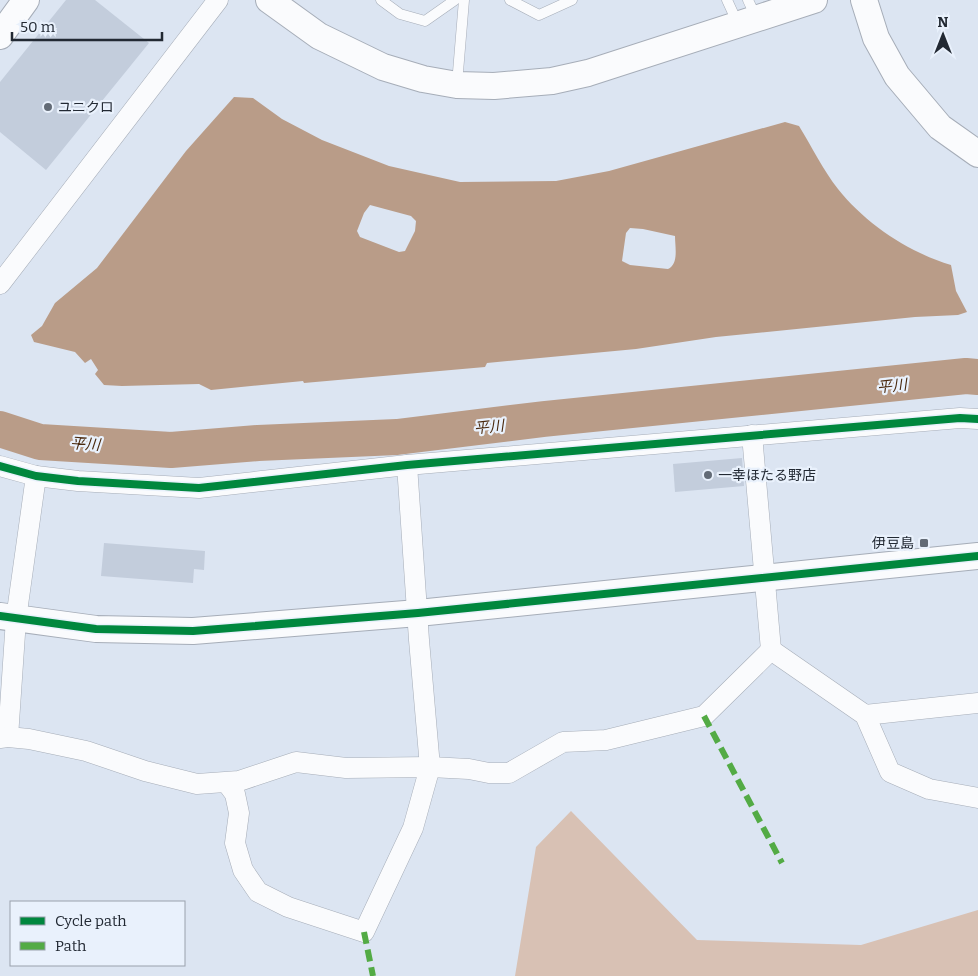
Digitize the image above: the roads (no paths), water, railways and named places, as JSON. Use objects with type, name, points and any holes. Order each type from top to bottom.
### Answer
[{"type":"street","points":[[0,36],[26,0]]},
{"type":"street","points":[[0,284],[218,0]]},
{"type":"street","points":[[269,0],[319,36],[384,67],[423,79],[457,85],[494,86],[552,81],[588,73],[747,14],[814,0]]},
{"type":"street","points":[[864,0],[876,38],[897,76],[940,127],[978,154]]},
{"type":"street","points":[[0,466],[36,476],[78,481],[199,488],[407,465],[960,418],[978,419]]},
{"type":"street","points":[[36,476],[8,618],[4,737],[86,751],[145,771],[197,784],[239,781],[296,762],[346,768],[430,767],[508,773],[563,742],[606,740],[704,716],[771,650],[752,435]]},
{"type":"street","points":[[226,783],[235,794],[239,813],[235,843],[240,861],[243,870],[258,892],[288,908],[364,932],[412,828],[430,767],[418,640],[418,613],[407,465]]},
{"type":"street","points":[[8,618],[96,629],[193,631],[418,613],[978,556]]},
{"type":"street","points":[[771,650],[865,714],[890,772],[929,789],[978,798]]},
{"type":"street","points":[[865,714],[978,703]]},
{"type":"lane","points":[[380,0],[400,14],[424,21],[455,0]]},
{"type":"lane","points":[[457,85],[464,0]]},
{"type":"lane","points":[[510,0],[539,14],[572,0]]},
{"type":"lane","points":[[727,0],[747,14]]},
{"type":"waterway","name":"平川","points":[[0,429],[40,442],[171,450],[258,443],[397,437],[544,419],[966,376],[978,377]]},
{"type":"place","name":"ユニクロ","points":[[48,107]]},
{"type":"place","name":"一幸ほたる野店","points":[[708,475]]},
{"type":"place","name":"伊豆島","points":[[924,543]]}]
